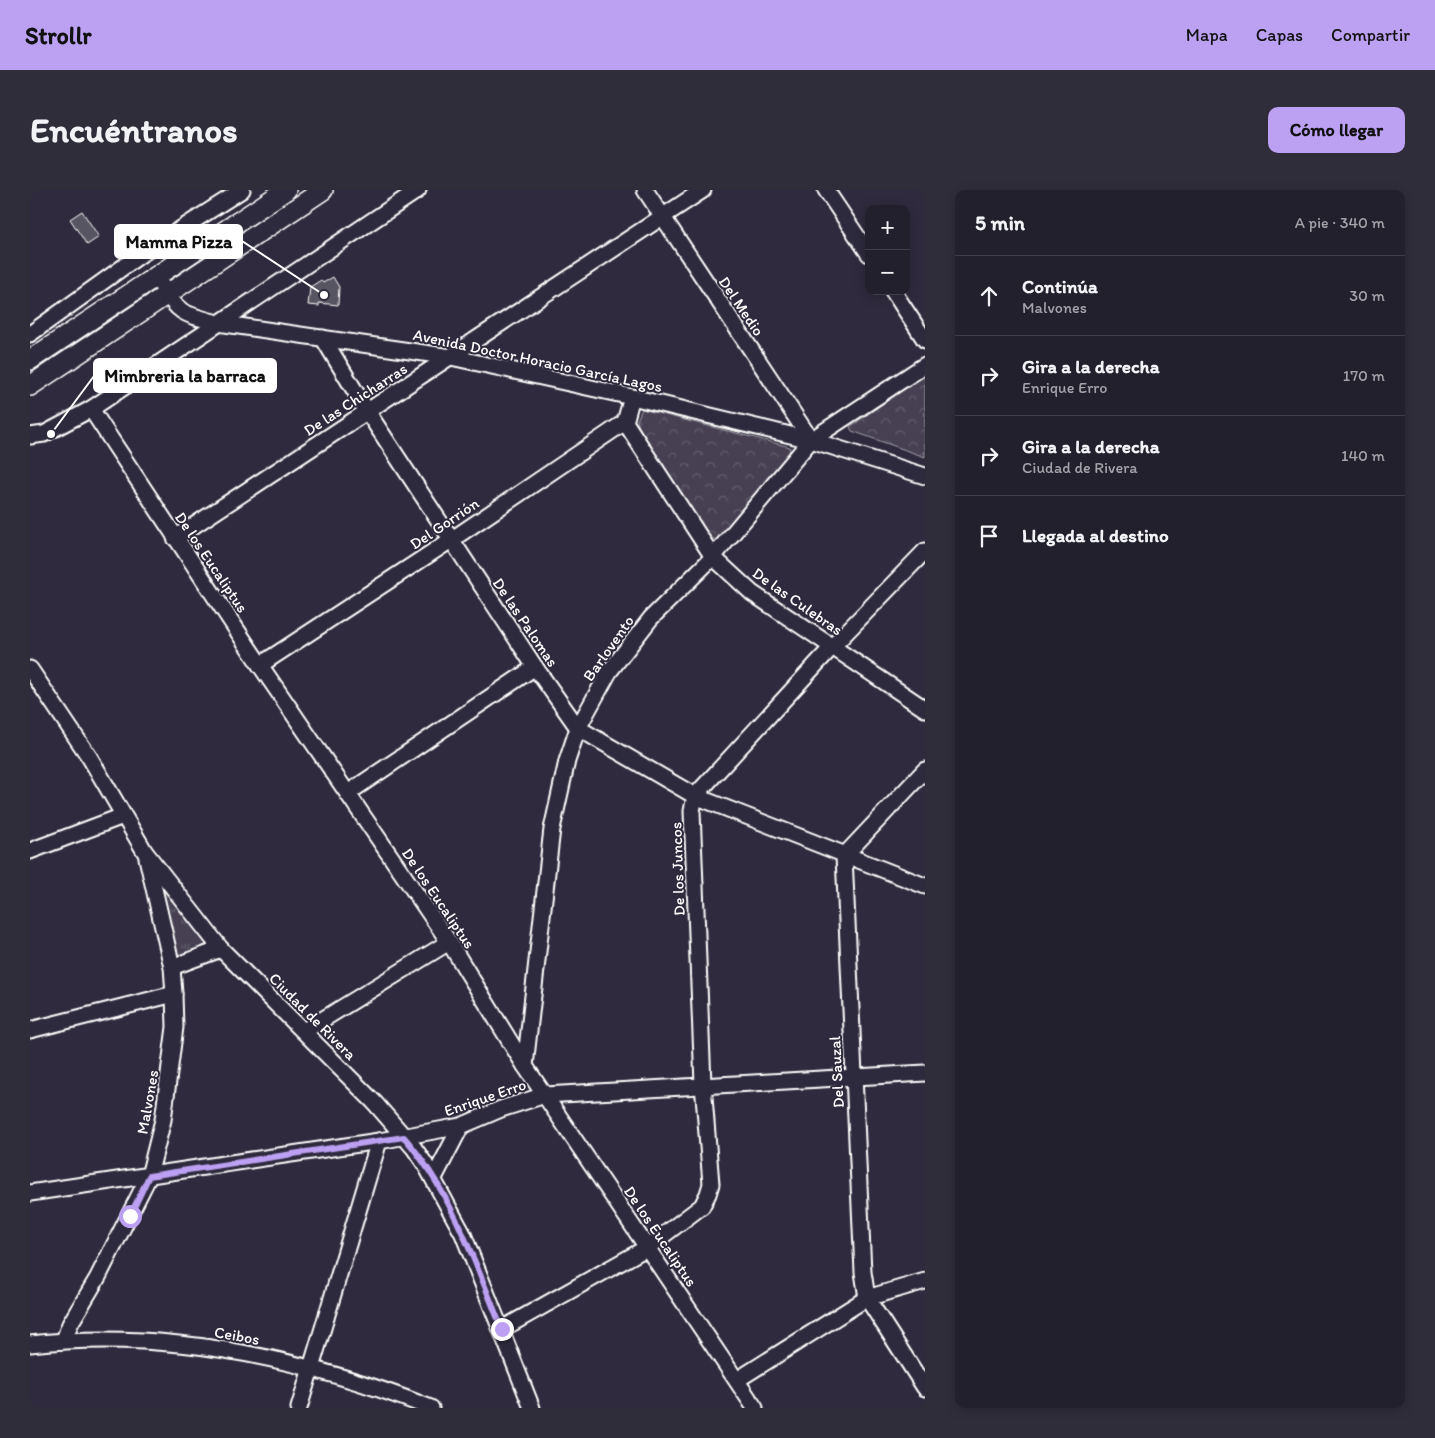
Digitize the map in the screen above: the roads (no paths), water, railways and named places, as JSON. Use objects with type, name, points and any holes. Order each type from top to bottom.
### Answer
[{"type":"main road","points":[[30,360],[286,190]]},
{"type":"main road","points":[[30,386],[323,190]]},
{"type":"street","points":[[30,334],[140,255],[242,190]]},
{"type":"street","points":[[30,436],[44,434],[91,409],[218,322],[418,190]]},
{"type":"street","name":"Del Medio","points":[[645,190],[811,440]]},
{"type":"street","name":"De las Chicharras","points":[[175,538],[703,190]]},
{"type":"street","points":[[826,190],[866,250]]},
{"type":"street","name":"Avenida Doctor Horacio García Lagos","points":[[156,277],[175,307],[183,313],[218,322],[451,357],[632,397],[811,440],[925,476]]},
{"type":"street","points":[[896,295],[925,340]]},
{"type":"street","name":"De las Palomas","points":[[323,338],[366,411],[535,667],[578,728],[695,796],[844,856],[925,886]]},
{"type":"street","name":"Barlovento","points":[[525,1066],[552,829],[567,761],[578,728],[609,672],[645,626],[712,557],[811,440],[925,365]]},
{"type":"street","points":[[625,422],[632,397]]},
{"type":"street","name":"De los Eucaliptus","points":[[91,409],[175,538],[449,942],[525,1066],[755,1408]]},
{"type":"street","name":"Del Gorrión","points":[[260,664],[451,540],[625,422]]},
{"type":"street","name":"De las Culebras","points":[[625,422],[712,557],[752,593],[925,709]]},
{"type":"street","points":[[695,796],[832,646],[925,551]]},
{"type":"street","points":[[348,793],[535,667]]},
{"type":"street","name":"Ciudad de Rivera","points":[[30,669],[90,758],[146,852],[221,948],[304,1031],[404,1137],[434,1178],[463,1234],[532,1408]]},
{"type":"street","points":[[844,856],[925,770]]},
{"type":"street","name":"De los Juncos","points":[[502,1329],[648,1247],[702,1206],[708,1194],[711,1184],[704,1084],[692,811],[695,796]]},
{"type":"street","points":[[30,851],[123,816]]},
{"type":"street","name":"Malvones","points":[[64,1340],[70,1324],[102,1268],[149,1176],[163,1120],[175,1027],[174,994],[172,967],[146,852]]},
{"type":"street","name":"Del Sauzal","points":[[844,856],[863,1272],[867,1298],[925,1388]]},
{"type":"street","points":[[304,1031],[449,942]]},
{"type":"street","points":[[172,967],[221,948]]},
{"type":"street","points":[[30,1030],[174,994]]},
{"type":"street","name":"Enrique Erro","points":[[30,1193],[404,1137],[461,1126],[501,1109],[545,1095],[704,1084],[925,1073]]},
{"type":"street","points":[[434,1178],[461,1126]]},
{"type":"street","points":[[299,1408],[379,1141]]},
{"type":"street","points":[[737,1380],[867,1298],[925,1281]]},
{"type":"street","name":"Ceibos","points":[[30,1344],[64,1340],[140,1341],[201,1346],[311,1368],[389,1392],[431,1408]]},
{"type":"place","name":"Mamma Pizza","points":[[324,295]]},
{"type":"place","name":"Mimbreria la barraca","points":[[51,434]]}]
